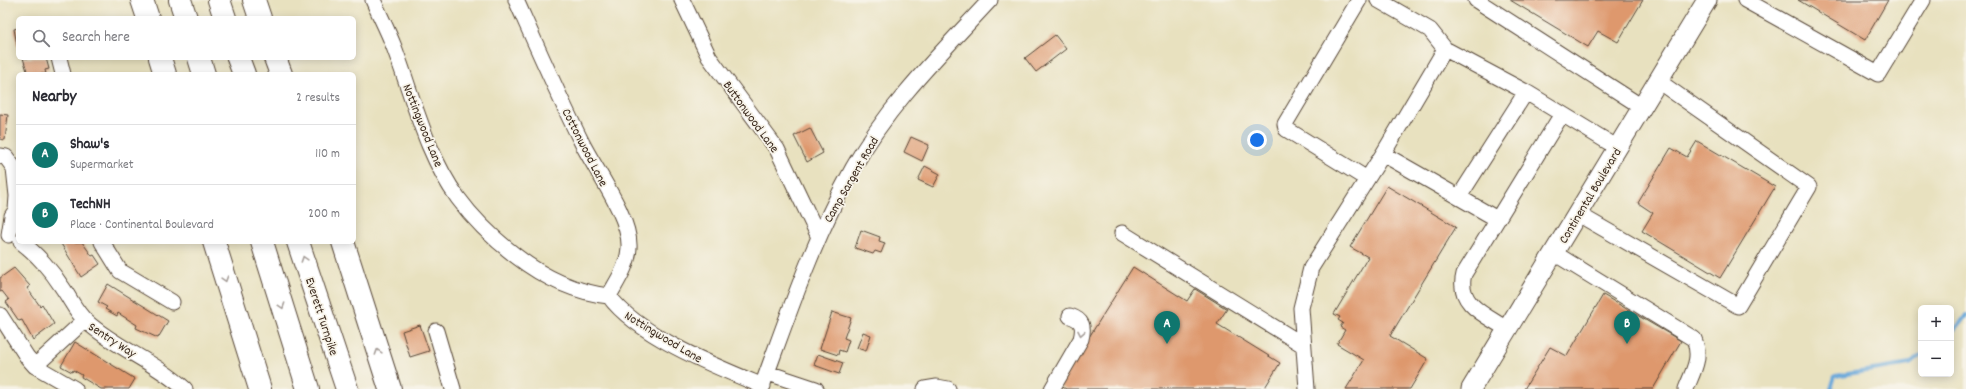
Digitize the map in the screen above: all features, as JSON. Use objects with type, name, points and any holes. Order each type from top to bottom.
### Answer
[{"type":"highway","points":[[142,0],[147,16]]},
{"type":"highway","points":[[180,0],[185,16]]},
{"type":"highway","points":[[219,0],[224,16]]},
{"type":"highway","points":[[254,0],[259,16]]},
{"type":"highway","points":[[161,60],[164,72]]},
{"type":"highway","points":[[200,60],[203,72]]},
{"type":"highway","points":[[239,60],[243,72]]},
{"type":"highway","points":[[275,60],[280,72]]},
{"type":"highway","points":[[215,244],[260,389]]},
{"type":"highway","points":[[263,244],[308,389]]},
{"type":"highway","name":"Everett Turnpike","points":[[299,244],[347,389]]},
{"type":"highway","points":[[344,244],[390,389]]},
{"type":"main road","name":"Continental Boulevard","points":[[1472,389],[1707,0]]},
{"type":"street","name":"Nottingwood Lane","points":[[373,0],[393,45],[427,139],[441,169],[458,198],[491,235],[529,266],[574,289],[590,294],[609,296],[619,309],[675,346],[719,368],[764,383],[816,389]]},
{"type":"street","name":"Cottonwood Lane","points":[[516,0],[582,143],[614,201],[627,232],[629,248],[626,264],[609,296]]},
{"type":"street","name":"Buttonwood Lane","points":[[682,0],[709,57],[777,149],[818,235]]},
{"type":"street","name":"Camp Sargent Road","points":[[764,383],[791,302],[818,235],[853,168],[889,113],[915,82],[990,0]]},
{"type":"street","points":[[1359,0],[1285,124],[1286,129],[1367,178]]},
{"type":"street","points":[[1378,0],[1430,30],[1445,49],[1526,92],[1618,148]]},
{"type":"street","points":[[1476,0],[1642,108]]},
{"type":"street","points":[[1745,0],[1878,74],[1923,0]]},
{"type":"street","points":[[1307,389],[1301,308],[1311,268],[1383,154],[1445,49]]},
{"type":"street","points":[[60,60],[62,72]]},
{"type":"street","points":[[1578,214],[1738,306],[1809,187],[1658,81]]},
{"type":"street","points":[[1460,197],[1526,92]]},
{"type":"street","points":[[1507,329],[1471,306],[1466,299],[1462,282],[1464,274],[1562,114]]},
{"type":"street","points":[[1383,154],[1497,219]]},
{"type":"street","points":[[0,156],[6,157],[14,168],[16,196]]},
{"type":"street","points":[[12,237],[12,216],[16,211]]},
{"type":"street","points":[[1122,233],[1303,345]]},
{"type":"street","name":"Sentry Way","points":[[23,244],[29,248],[51,272],[85,320],[102,335],[145,359],[172,377],[185,389]]},
{"type":"street","points":[[103,244],[120,272],[172,302]]},
{"type":"street","points":[[1554,253],[1694,339],[1698,349],[1698,359],[1686,389]]},
{"type":"street","points":[[0,315],[27,357],[35,366],[74,389]]},
{"type":"street","points":[[1052,389],[1081,339],[1083,331],[1080,322],[1070,316]]},
{"type":"street","points":[[35,366],[85,320]]},
{"type":"street","points":[[436,331],[453,389]]},
{"type":"street","points":[[925,389],[937,387],[948,389]]},
{"type":"building","points":[[1510,0],[1643,0],[1618,42],[1598,31],[1588,47]]},
{"type":"building","points":[[1798,0],[1888,0],[1865,40]]},
{"type":"building","points":[[16,28],[16,40],[14,29]]},
{"type":"building","points":[[1055,35],[1066,49],[1036,72],[1025,58]]},
{"type":"building","points":[[24,60],[47,60],[49,69],[45,70],[46,72],[27,72]]},
{"type":"building","points":[[0,114],[8,115],[5,140],[0,139]]},
{"type":"building","points":[[810,128],[823,153],[807,162],[794,136]]},
{"type":"building","points":[[911,137],[929,145],[922,161],[904,152]]},
{"type":"building","points":[[1697,141],[1775,187],[1720,278],[1642,231],[1653,213],[1638,203],[1671,148],[1687,157]]},
{"type":"building","points":[[925,166],[940,174],[933,187],[918,180]]},
{"type":"building","points":[[1387,186],[1456,227],[1390,336],[1428,359],[1410,389],[1346,389],[1364,360],[1337,344],[1345,330],[1340,327],[1343,323],[1338,320],[1340,317],[1334,314],[1368,257],[1350,247]]},
{"type":"building","points":[[861,230],[880,237],[879,241],[885,243],[881,253],[875,251],[873,254],[855,248]]},
{"type":"building","points":[[61,244],[83,244],[100,264],[81,277]]},
{"type":"building","points":[[1133,267],[1187,301],[1195,289],[1227,309],[1217,324],[1280,363],[1264,389],[1066,389],[1059,385]]},
{"type":"building","points":[[14,268],[30,286],[27,288],[40,306],[42,304],[54,324],[33,340],[22,320],[19,321],[6,302],[9,300],[2,291],[0,292],[0,278]]},
{"type":"building","points":[[108,284],[168,321],[158,338],[136,328],[137,325],[118,313],[117,316],[105,309],[107,307],[98,302]]},
{"type":"building","points":[[1603,295],[1681,341],[1653,389],[1524,389],[1550,347],[1567,356]]},
{"type":"building","points":[[832,312],[851,318],[844,338],[849,340],[845,352],[839,350],[838,355],[820,349]]},
{"type":"building","points":[[420,325],[429,351],[410,357],[402,331]]},
{"type":"building","points":[[863,332],[871,335],[866,351],[857,348]]},
{"type":"building","points":[[75,342],[135,379],[129,389],[101,389],[81,377],[82,375],[61,366]]},
{"type":"building","points":[[818,354],[843,363],[839,374],[814,365]]},
{"type":"waterway","points":[[1954,329],[1966,315]]},
{"type":"waterway","points":[[1831,389],[1835,376],[1910,364],[1918,357]]},
{"type":"place","name":"Shaw's","points":[[1167,344]]},
{"type":"place","name":"TechNH","points":[[1627,344]]}]
